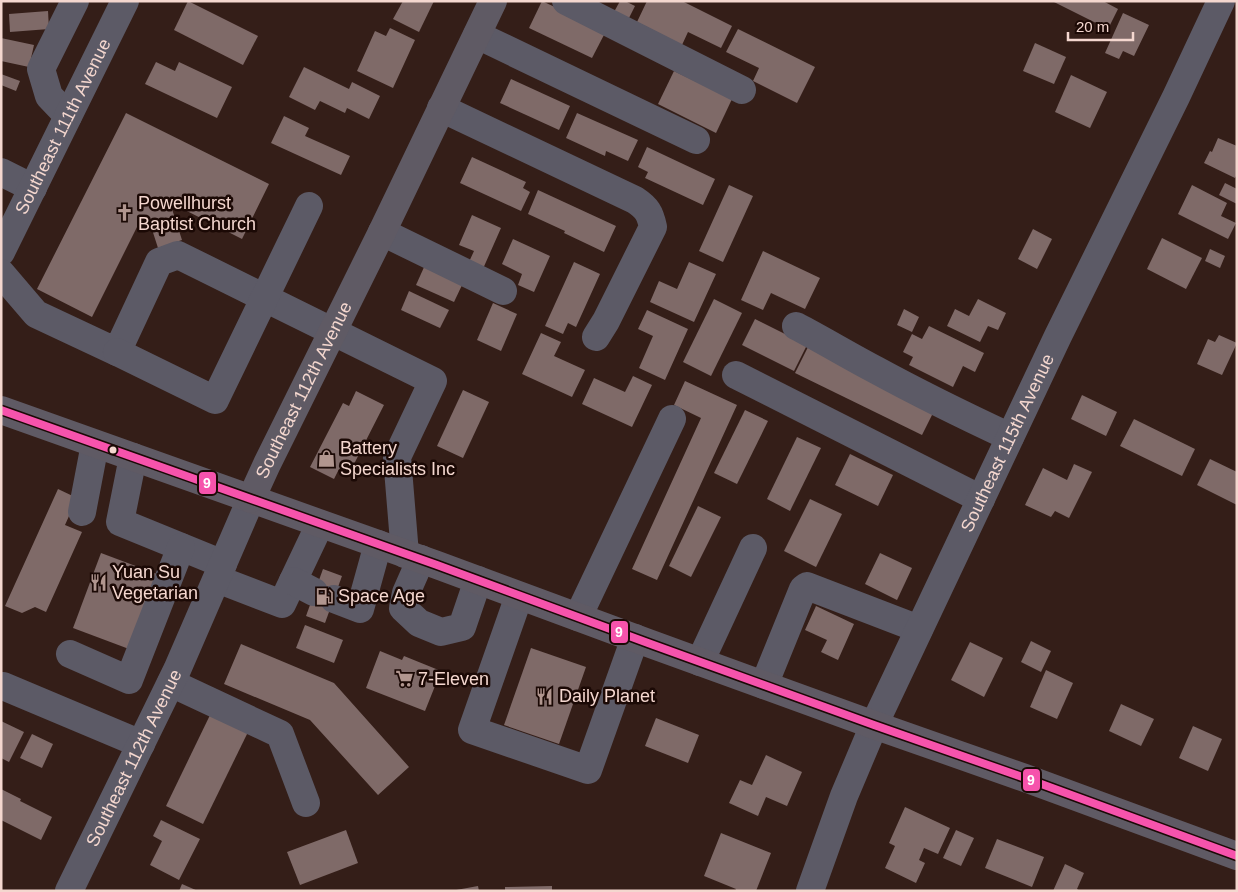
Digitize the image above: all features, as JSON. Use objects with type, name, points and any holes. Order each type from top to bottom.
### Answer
[{"type":"main road","name":"Southeast 112th Avenue","points":[[251,499],[493,1]]},
{"type":"main road","points":[[1,410],[478,580],[1237,856]]},
{"type":"street","points":[[68,116],[49,96],[41,69],[75,1]]},
{"type":"street","name":"Southeast 111th Avenue","points":[[1,252],[125,1]]},
{"type":"street","points":[[566,1],[742,90]]},
{"type":"street","name":"Southeast 115th Avenue","points":[[810,891],[844,796],[874,725],[1058,336],[1176,97],[1221,1]]},
{"type":"street","points":[[477,35],[696,140]]},
{"type":"street","points":[[441,108],[635,200],[650,214],[652,227],[606,321],[596,337]]},
{"type":"street","points":[[1,172],[33,188]]},
{"type":"street","points":[[1,273],[36,314],[214,400],[309,206]]},
{"type":"street","points":[[382,232],[503,291]]},
{"type":"street","points":[[117,352],[160,262],[178,255],[433,381],[397,457],[413,557],[403,608],[419,623],[441,632],[462,627],[478,580]]},
{"type":"street","points":[[796,326],[964,416],[1010,437]]},
{"type":"street","points":[[736,374],[981,499]]},
{"type":"street","points":[[578,617],[672,419]]},
{"type":"street","points":[[82,512],[95,444]]},
{"type":"street","points":[[133,457],[120,522],[181,547],[220,572],[282,604],[314,591],[360,609],[378,544]]},
{"type":"street","name":"Southeast 112th Avenue","points":[[69,891],[166,692],[251,499]]},
{"type":"street","points":[[314,591],[320,524]]},
{"type":"street","points":[[130,680],[181,547]]},
{"type":"street","points":[[700,662],[753,548]]},
{"type":"street","points":[[764,685],[804,589],[807,586],[920,629]]},
{"type":"street","points":[[519,596],[472,730],[588,770],[635,638]]},
{"type":"street","points":[[70,654],[130,680],[280,734],[306,803]]},
{"type":"street","points":[[3,686],[141,744]]},
{"type":"building","points":[[188,1],[258,36],[243,65],[174,30]]},
{"type":"building","points":[[403,1],[434,1],[419,32],[393,19]]},
{"type":"building","points":[[542,1],[606,31],[592,58],[529,28]]},
{"type":"building","points":[[620,1],[625,1],[635,6],[629,18],[614,12]]},
{"type":"building","points":[[647,1],[682,1],[732,26],[721,48],[688,32],[682,45],[637,22]]},
{"type":"building","points":[[1052,1],[1103,1],[1118,9],[1108,29]]},
{"type":"building","points":[[48,11],[49,29],[10,32],[9,14]]},
{"type":"building","points":[[1123,13],[1149,25],[1134,56],[1123,51],[1119,59],[1105,53]]},
{"type":"building","points":[[390,28],[415,40],[393,88],[357,71],[375,31],[386,36]]},
{"type":"building","points":[[738,29],[815,67],[797,103],[753,81],[759,68],[726,52]]},
{"type":"building","points":[[1,38],[34,45],[29,67],[1,61]]},
{"type":"building","points":[[1035,43],[1066,57],[1054,84],[1023,71]]},
{"type":"building","points":[[156,62],[175,71],[179,62],[232,87],[217,118],[145,84]]},
{"type":"building","points":[[304,67],[349,89],[352,82],[380,96],[369,119],[347,108],[345,113],[320,101],[315,110],[289,97]]},
{"type":"building","points":[[674,71],[732,99],[716,133],[658,104]]},
{"type":"building","points":[[1,74],[20,81],[16,91],[1,85]]},
{"type":"building","points":[[1071,75],[1107,92],[1090,128],[1055,112]]},
{"type":"building","points":[[511,79],[570,106],[559,130],[500,103]]},
{"type":"building","name":"Powellhurst Baptist Church","points":[[126,113],[269,184],[242,239],[179,207],[172,209],[182,240],[158,248],[148,217],[141,219],[92,317],[37,289]]},
{"type":"building","points":[[577,113],[638,140],[628,161],[606,151],[605,156],[566,138]]},
{"type":"building","points":[[284,116],[309,128],[305,136],[350,156],[341,175],[271,143]]},
{"type":"building","points":[[1218,138],[1237,146],[1237,174],[1235,178],[1204,163],[1210,151],[1212,152]]},
{"type":"building","points":[[647,147],[715,179],[703,205],[645,178],[648,172],[638,167]]},
{"type":"building","points":[[472,157],[526,182],[523,188],[530,192],[521,211],[460,183]]},
{"type":"building","points":[[1225,183],[1237,189],[1237,204],[1219,195]]},
{"type":"building","points":[[729,185],[753,196],[723,262],[699,251]]},
{"type":"building","points":[[1192,185],[1227,203],[1221,216],[1236,223],[1228,239],[1178,214]]},
{"type":"building","points":[[538,190],[616,226],[604,252],[528,214]]},
{"type":"building","points":[[472,215],[501,228],[482,271],[468,264],[474,251],[459,245]]},
{"type":"building","points":[[1033,229],[1052,239],[1037,269],[1018,259]]},
{"type":"building","points":[[1162,238],[1202,258],[1186,289],[1147,269]]},
{"type":"building","points":[[513,239],[550,256],[534,292],[518,285],[522,274],[502,264]]},
{"type":"building","points":[[1210,249],[1225,256],[1220,268],[1205,261]]},
{"type":"building","points":[[763,251],[820,278],[805,309],[771,293],[763,310],[741,300]]},
{"type":"building","points":[[574,262],[600,274],[576,327],[568,323],[563,334],[545,326]]},
{"type":"building","points":[[689,262],[716,274],[694,322],[650,302],[659,281],[677,289]]},
{"type":"building","points":[[425,265],[463,283],[454,302],[416,285]]},
{"type":"building","points":[[409,291],[449,310],[440,328],[401,310]]},
{"type":"building","points":[[714,299],[742,313],[711,376],[683,362]]},
{"type":"building","points":[[978,299],[1006,313],[998,330],[988,326],[980,342],[947,326],[955,309],[969,316]]},
{"type":"building","points":[[493,303],[517,314],[501,351],[477,340]]},
{"type":"building","points":[[904,309],[919,317],[912,332],[897,325]]},
{"type":"building","points":[[647,310],[688,329],[665,380],[639,368],[653,336],[638,329]]},
{"type":"building","points":[[755,319],[807,345],[794,371],[742,345]]},
{"type":"building","points":[[929,326],[984,353],[975,372],[963,366],[953,387],[909,365],[913,357],[903,352],[912,334],[922,339]]},
{"type":"building","points":[[541,333],[561,342],[554,356],[585,370],[572,397],[522,374]]},
{"type":"building","points":[[1219,335],[1237,343],[1222,375],[1197,364],[1208,339],[1215,342]]},
{"type":"building","points":[[808,347],[935,409],[922,435],[795,373]]},
{"type":"building","points":[[633,376],[652,385],[632,427],[582,404],[594,378],[625,392]]},
{"type":"building","points":[[685,381],[737,405],[657,580],[632,569],[701,418],[674,405]]},
{"type":"building","points":[[463,390],[489,402],[463,458],[437,446]]},
{"type":"building","points":[[356,391],[384,405],[354,464],[339,469],[334,479],[310,467],[343,403],[349,406]]},
{"type":"building","points":[[1082,395],[1117,412],[1106,436],[1071,419]]},
{"type":"building","points":[[745,410],[768,421],[737,484],[714,473]]},
{"type":"building","points":[[1134,419],[1195,449],[1182,476],[1120,446]]},
{"type":"building","points":[[797,437],[821,448],[790,511],[767,499]]},
{"type":"building","points":[[850,454],[893,475],[878,506],[835,485]]},
{"type":"building","points":[[1210,459],[1237,472],[1237,505],[1197,485]]},
{"type":"building","points":[[1074,464],[1092,472],[1069,518],[1055,511],[1051,517],[1025,505],[1043,468],[1067,480]]},
{"type":"building","points":[[58,489],[77,498],[65,525],[82,532],[46,612],[35,607],[22,613],[5,606]]},
{"type":"building","points":[[810,499],[842,514],[816,567],[784,551]]},
{"type":"building","points":[[698,506],[721,517],[691,577],[669,566]]},
{"type":"building","points":[[101,553],[157,574],[129,649],[73,628]]},
{"type":"building","points":[[880,553],[912,568],[897,600],[865,584]]},
{"type":"building","name":"Space Age","points":[[323,569],[342,576],[325,623],[306,616]]},
{"type":"building","points":[[816,606],[854,624],[838,660],[821,652],[827,640],[805,630]]},
{"type":"building","points":[[305,625],[343,640],[334,663],[296,648]]},
{"type":"building","points":[[1031,641],[1051,651],[1041,672],[1021,662]]},
{"type":"building","points":[[970,642],[1003,658],[984,697],[951,680]]},
{"type":"building","points":[[241,644],[334,683],[409,767],[378,795],[310,720],[224,684]]},
{"type":"building","name":"Daily Planet","points":[[531,648],[586,667],[559,744],[504,725]]},
{"type":"building","name":"7-Eleven","points":[[380,651],[402,660],[404,656],[441,671],[425,711],[366,688]]},
{"type":"building","points":[[1046,670],[1073,683],[1057,719],[1030,707]]},
{"type":"building","points":[[1121,704],[1154,719],[1141,746],[1109,731]]},
{"type":"building","points":[[211,713],[248,732],[203,824],[166,806]]},
{"type":"building","points":[[656,718],[699,735],[688,763],[645,746]]},
{"type":"building","points":[[1,721],[24,732],[9,762],[1,758]]},
{"type":"building","points":[[1193,726],[1222,739],[1208,771],[1179,758]]},
{"type":"building","points":[[32,734],[53,744],[42,768],[20,758]]},
{"type":"building","points":[[766,755],[802,772],[787,806],[766,797],[758,816],[729,803],[740,780],[752,785]]},
{"type":"building","points":[[1,789],[52,817],[41,840],[1,820]]},
{"type":"building","points":[[905,807],[950,828],[938,854],[924,848],[919,860],[925,863],[916,883],[885,868],[895,846],[889,843]]},
{"type":"building","points":[[161,820],[200,839],[179,880],[150,865],[162,841],[153,836]]},
{"type":"building","points":[[346,830],[358,863],[300,885],[287,852]]},
{"type":"building","points":[[956,830],[974,838],[961,866],[943,858]]},
{"type":"building","points":[[721,833],[771,853],[756,891],[735,891],[736,889],[704,876]]},
{"type":"building","points":[[997,839],[1044,857],[1032,887],[985,868]]},
{"type":"building","points":[[1065,864],[1084,873],[1077,889],[1080,891],[1053,891]]},
{"type":"building","points":[[182,884],[198,891],[179,891]]},
{"type":"building","points":[[478,886],[479,891],[456,891],[456,890]]},
{"type":"building","points":[[552,886],[552,891],[505,891],[505,887]]},
{"type":"transit line","name":"9","points":[[1,410],[437,565],[1237,856]]},
{"type":"place","name":"Powellhurst Baptist Church","points":[[124,213]]},
{"type":"place","name":"Battery Specialists Inc","points":[[326,458]]},
{"type":"place","name":"Yuan Su Vegetarian","points":[[98,582]]},
{"type":"place","name":"Space Age","points":[[324,596]]},
{"type":"place","name":"7-Eleven","points":[[404,679]]},
{"type":"place","name":"Daily Planet","points":[[545,696]]}]
